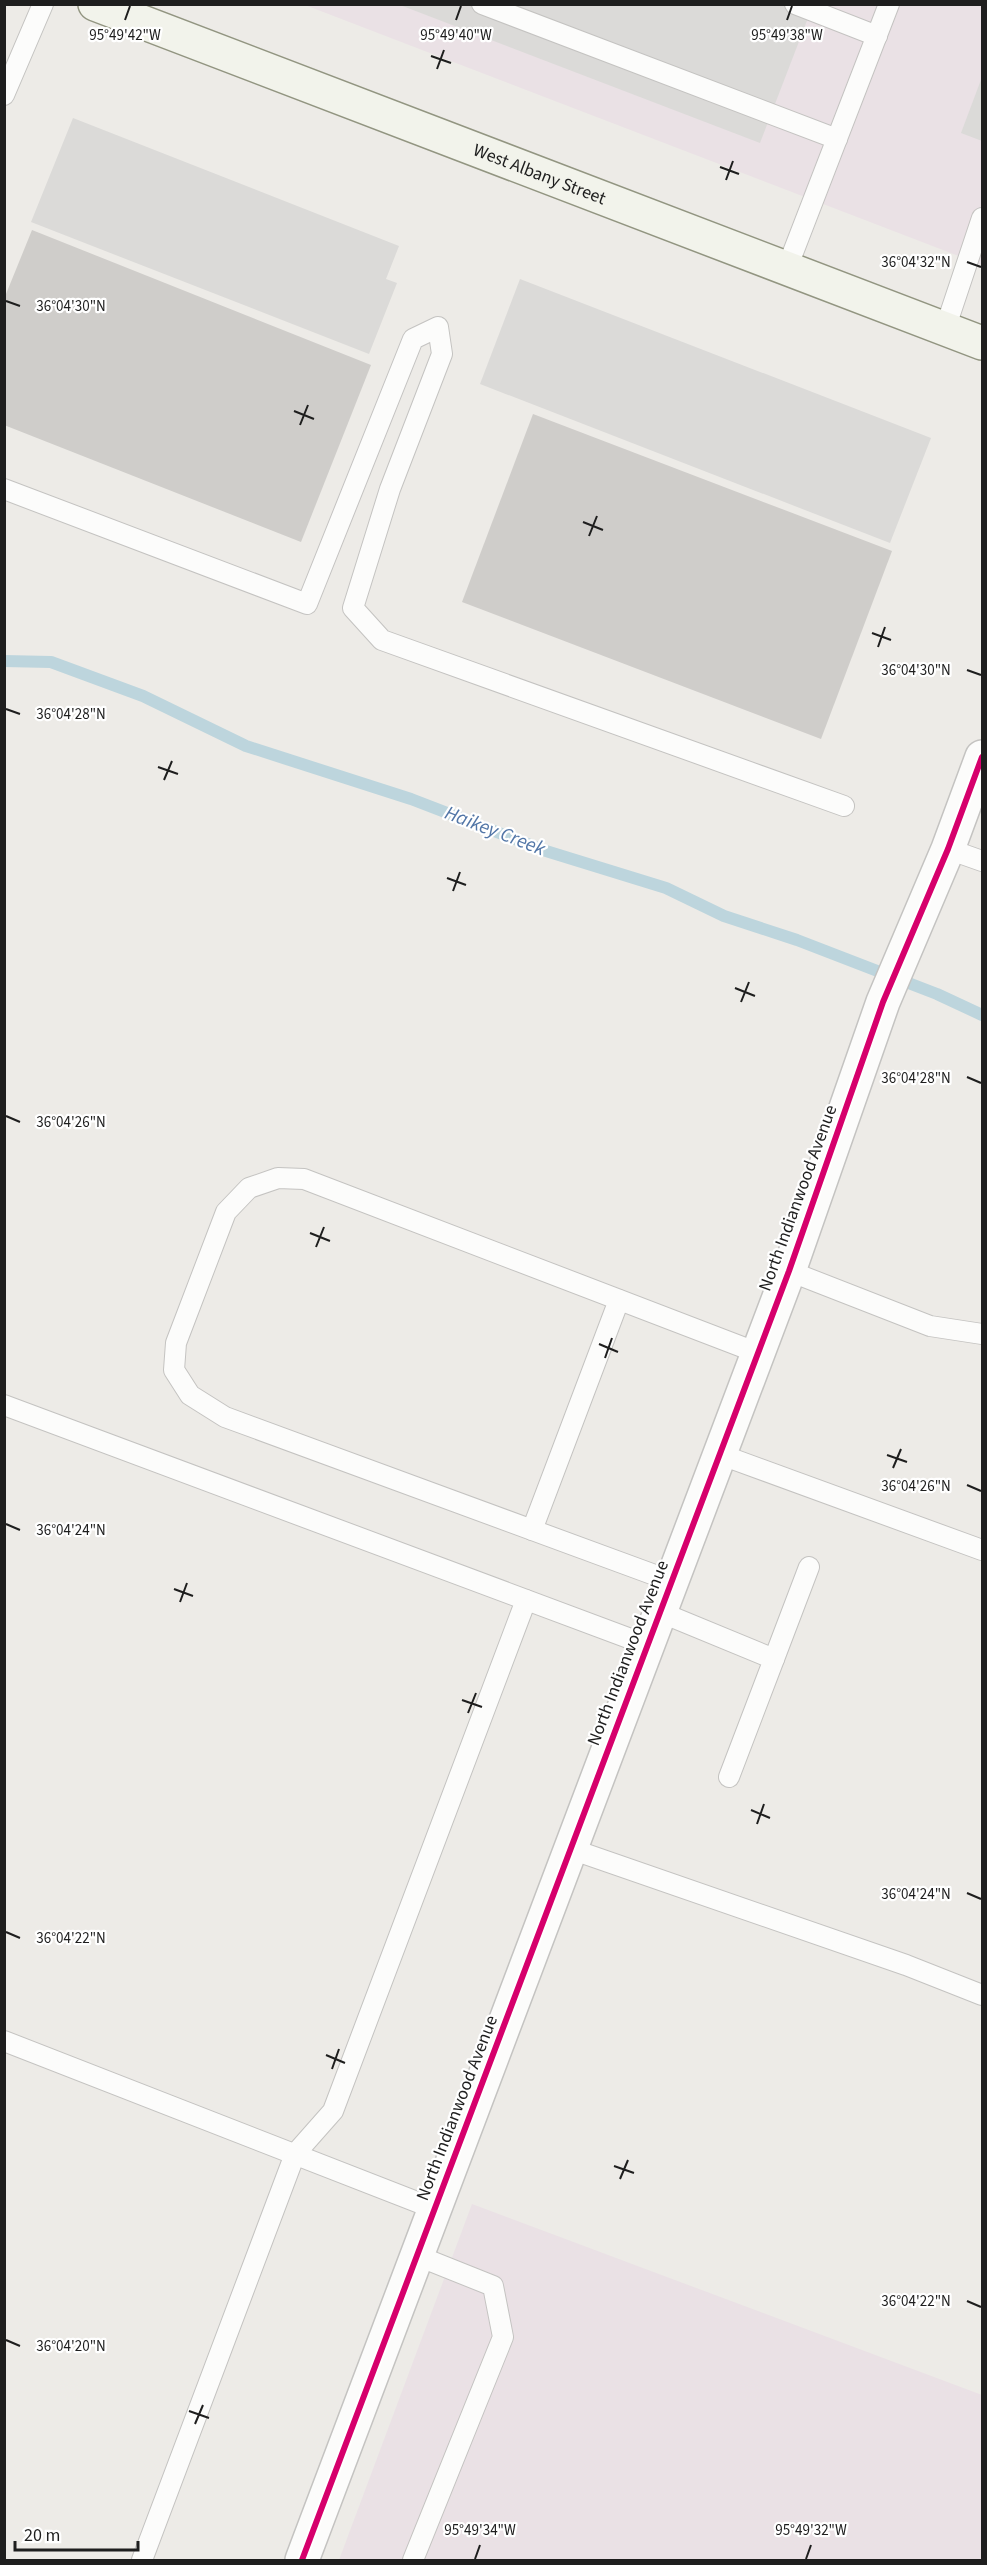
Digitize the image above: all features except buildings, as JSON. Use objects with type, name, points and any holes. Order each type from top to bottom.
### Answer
[{"type":"main road","name":"West Albany Street","points":[[95,4],[982,344]]},
{"type":"street","name":"North Indianwood Avenue","points":[[302,2560],[789,1271],[883,1002],[948,849],[982,757]]},
{"type":"lane","points":[[4,95],[43,4]]},
{"type":"lane","points":[[482,4],[837,139]]},
{"type":"lane","points":[[795,4],[877,36]]},
{"type":"lane","points":[[787,268],[889,4]]},
{"type":"lane","points":[[945,329],[982,218]]},
{"type":"lane","points":[[4,489],[307,604],[413,339],[438,327],[442,354],[390,489],[353,608],[382,640],[844,806]]},
{"type":"lane","points":[[948,849],[982,861]]},
{"type":"lane","points":[[671,1581],[225,1417],[190,1395],[174,1370],[176,1343],[226,1212],[249,1188],[278,1178],[304,1179],[758,1353]]},
{"type":"lane","points":[[789,1271],[930,1326],[982,1334]]},
{"type":"lane","points":[[532,1530],[619,1300]]},
{"type":"lane","points":[[4,1405],[647,1645]]},
{"type":"lane","points":[[720,1454],[982,1550]]},
{"type":"lane","points":[[729,1777],[808,1567]]},
{"type":"lane","points":[[142,2560],[295,2154],[333,2111],[526,1600]]},
{"type":"lane","points":[[660,1612],[774,1659]]},
{"type":"lane","points":[[571,1849],[906,1965],[982,1995]]},
{"type":"lane","points":[[4,2041],[435,2209]]},
{"type":"lane","points":[[413,2560],[503,2337],[493,2286],[418,2256]]},
{"type":"shaded area","points":[[305,5],[982,5],[982,265]]},
{"type":"shaded area","points":[[400,5],[813,5],[760,143]]},
{"type":"shaded area","points":[[982,77],[982,141],[961,133]]},
{"type":"shaded area","points":[[73,118],[399,246],[386,279],[397,283],[369,354],[31,222]]},
{"type":"shaded area","points":[[520,279],[931,438],[890,543],[480,384]]},
{"type":"shaded area","points":[[472,2204],[982,2395],[982,2560],[339,2560]]},
{"type":"waterway","name":"Haikey Creek","points":[[4,661],[51,662],[143,696],[246,746],[411,799],[546,851],[666,888],[724,916],[797,940],[937,994],[982,1015]]},
{"type":"cycle path","points":[[302,2560],[789,1271],[883,1002],[948,849],[982,757]]}]
